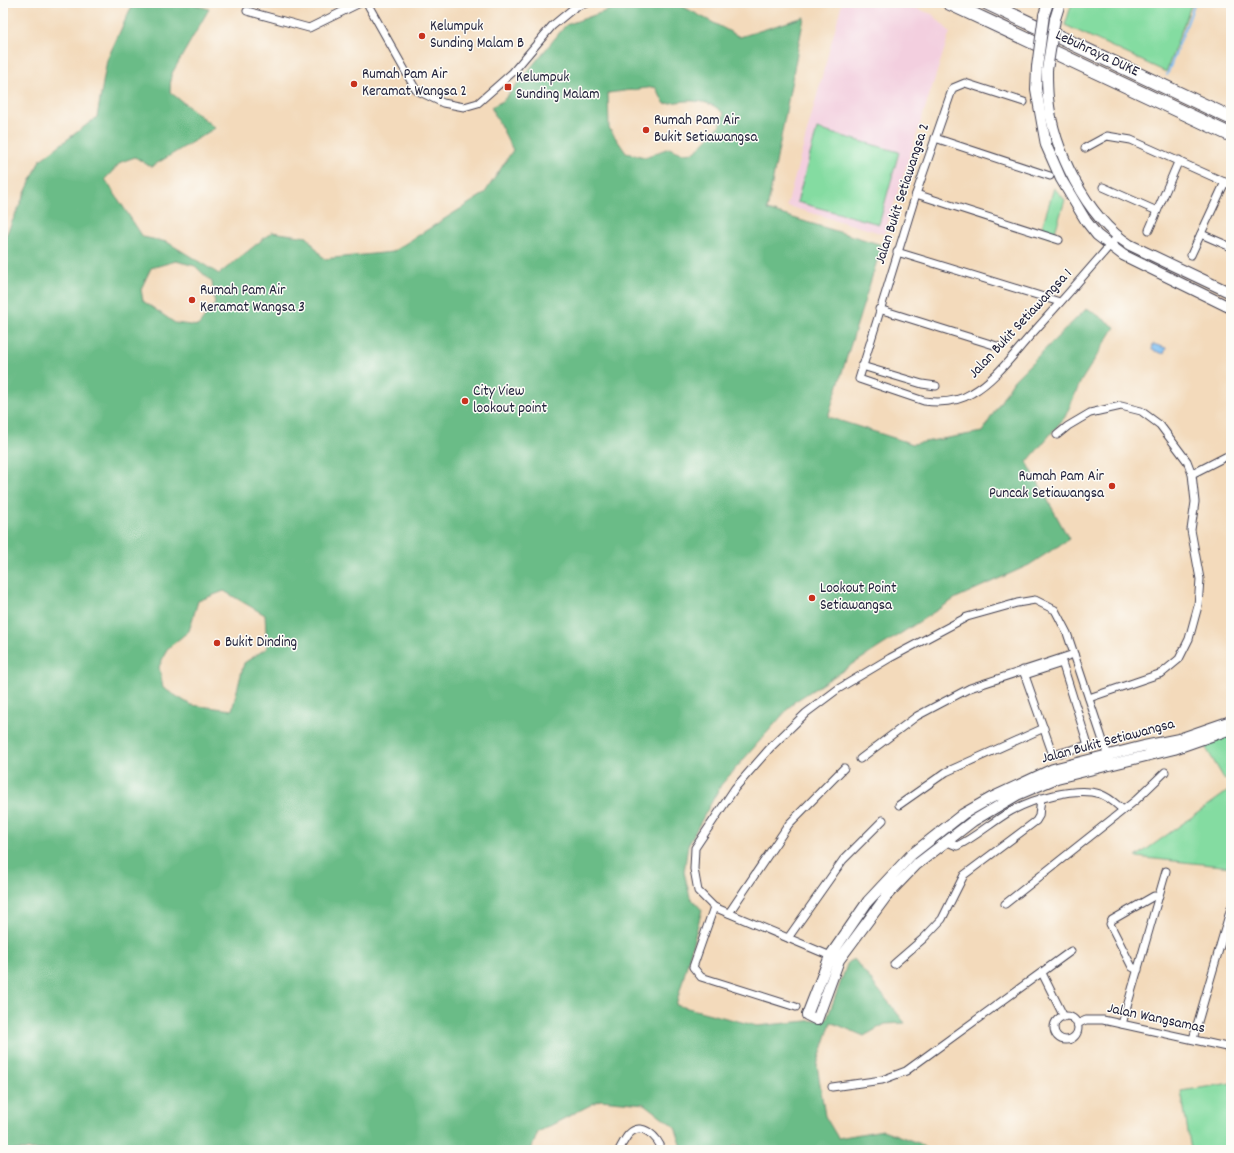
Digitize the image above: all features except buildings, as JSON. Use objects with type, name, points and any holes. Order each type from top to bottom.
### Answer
[{"type":"highway","name":"Lebuhraya DUKE","points":[[949,3],[1231,135]]},
{"type":"highway","name":"Lebuhraya DUKE","points":[[987,3],[1231,118]]},
{"type":"street","points":[[247,12],[309,28],[360,3]]},
{"type":"street","points":[[367,3],[416,90],[443,103],[464,107],[478,103],[513,72],[552,26],[575,7],[587,3]]},
{"type":"street","points":[[1048,3],[1044,15],[1037,67],[1036,89],[1046,145],[1061,179],[1086,221],[1110,246],[1124,256],[1231,308]]},
{"type":"street","points":[[1060,3],[1055,19],[1047,70],[1048,99],[1057,140],[1089,204],[1117,237],[1130,245],[1231,293]]},
{"type":"street","name":"Jalan Bukit Setiawangsa 2","points":[[860,381],[859,378],[862,366],[897,252],[952,90],[962,83],[1024,102]]},
{"type":"street","points":[[1085,148],[1107,136],[1131,140],[1228,183],[1191,255]]},
{"type":"street","points":[[935,138],[1050,176]]},
{"type":"street","points":[[1149,230],[1179,160]]},
{"type":"street","points":[[1103,187],[1157,211]]},
{"type":"street","points":[[916,194],[1060,240]]},
{"type":"street","points":[[1201,234],[1231,247]]},
{"type":"street","name":"Jalan Bukit Setiawangsa 1","points":[[860,381],[924,401],[949,401],[971,394],[990,379],[1117,237]]},
{"type":"street","points":[[897,252],[1060,302]]},
{"type":"street","points":[[879,309],[997,346]]},
{"type":"street","points":[[862,366],[922,384],[936,386]]},
{"type":"street","points":[[1058,435],[1068,426],[1090,413],[1121,406],[1141,411],[1160,424],[1187,462],[1192,474],[1195,502],[1191,530],[1200,579],[1198,606],[1189,639],[1179,659],[1162,673],[1089,698]]},
{"type":"street","points":[[1192,474],[1231,454]]},
{"type":"street","points":[[835,958],[714,907],[698,891],[694,869],[695,848],[735,788],[770,748],[806,713],[838,690],[890,658],[967,617],[1017,602],[1035,600],[1055,610],[1067,633],[1109,759]]},
{"type":"street","points":[[860,759],[917,716],[970,688],[1062,661],[1074,654]]},
{"type":"street","points":[[1024,672],[1053,755],[1088,745],[1062,661]]},
{"type":"street","name":"Jalan Bukit Setiawangsa","points":[[1231,721],[1179,739],[1109,759],[1057,778],[1017,795],[973,821],[945,841],[916,865],[888,894],[835,958],[817,1020],[807,1015],[835,958],[868,901],[910,855],[963,814],[991,798],[1053,769],[1109,759],[1174,749],[1231,729]]},
{"type":"street","points":[[899,806],[946,772],[1044,728]]},
{"type":"street","points":[[729,913],[789,824],[844,768]]},
{"type":"street","points":[[1005,904],[1122,809],[1136,800],[1165,772]]},
{"type":"street","points":[[945,841],[957,846],[1012,810],[1042,798],[1062,794],[1090,792],[1110,798],[1122,809]]},
{"type":"street","points":[[894,964],[924,938],[942,919],[964,876],[1036,821],[1039,816],[1042,798]]},
{"type":"street","points":[[788,938],[842,860],[884,820]]},
{"type":"street","points":[[1122,1024],[1166,871]]},
{"type":"street","points":[[1138,970],[1132,968],[1110,924],[1112,920],[1154,896],[1158,897]]},
{"type":"street","points":[[714,907],[694,967],[701,977],[796,1007]]},
{"type":"street","points":[[1194,1039],[1231,908]]},
{"type":"street","points":[[832,1087],[882,1080],[906,1071],[1071,951]]},
{"type":"street","points":[[1042,973],[1064,1017]]},
{"type":"street","points":[[1064,1017],[1072,1018],[1077,1024],[1077,1031],[1073,1038],[1068,1040],[1057,1037],[1054,1027],[1058,1020],[1064,1017]]},
{"type":"street","name":"Jalan Wangsamas","points":[[1077,1024],[1086,1020],[1093,1020],[1122,1024],[1231,1048]]},
{"type":"street","points":[[618,1150],[630,1133],[642,1130],[649,1131],[654,1136],[662,1150]]},
{"type":"shaded area","points":[[842,3],[900,3],[932,14],[950,32],[884,234],[787,206]]},
{"type":"green space","points":[[133,3],[189,3],[209,9],[171,75],[170,92],[215,128],[151,167],[135,157],[121,162],[105,179],[143,237],[167,242],[219,274],[272,232],[307,237],[324,259],[392,252],[484,194],[513,150],[491,107],[503,101],[566,25],[629,3],[676,3],[740,37],[804,17],[767,210],[882,245],[828,417],[913,444],[982,432],[1014,380],[1087,308],[1115,327],[1081,381],[1065,417],[1027,462],[1069,539],[1029,565],[956,598],[794,702],[721,785],[688,845],[684,872],[690,897],[702,910],[676,1005],[757,1026],[827,1019],[848,962],[854,959],[905,1023],[885,1024],[864,1036],[831,1022],[817,1065],[825,1116],[838,1138],[883,1130],[918,1143],[928,1150],[750,1150],[734,1145],[732,1150],[683,1150],[675,1127],[645,1104],[600,1100],[538,1132],[531,1150],[3,1150],[3,242],[40,160],[97,117],[107,60]],"holes":[[[655,87],[665,104],[681,101],[704,102],[718,109],[724,114],[720,125],[695,152],[682,153],[669,148],[645,157],[626,153],[609,128],[608,93]],[[176,261],[195,266],[212,282],[215,304],[198,326],[175,323],[143,301],[141,289],[151,268]],[[224,591],[265,615],[267,648],[244,663],[232,710],[191,705],[163,688],[159,667],[167,649],[189,631],[198,601]]]},
{"type":"green space","points":[[1072,3],[1192,3],[1166,72],[1065,25]]},
{"type":"green space","points":[[817,129],[899,152],[879,224],[797,202]]},
{"type":"green space","points":[[1054,188],[1065,200],[1053,238],[1040,233]]},
{"type":"green space","points":[[1231,733],[1231,776],[1225,780],[1203,743]]},
{"type":"green space","points":[[1231,789],[1231,867],[1136,857]]},
{"type":"green space","points":[[1231,1083],[1231,1150],[1191,1150],[1181,1091]]},
{"type":"water","points":[[1153,344],[1166,348],[1164,354],[1152,350]]},
{"type":"waterway","points":[[1167,75],[1195,3]]},
{"type":"place","name":"Kelumpuk Sunding Malam B","points":[[422,36]]},
{"type":"place","name":"Rumah Pam Air Keramat Wangsa 2","points":[[354,84]]},
{"type":"place","name":"Kelumpuk Sunding Malam","points":[[508,87]]},
{"type":"place","name":"Rumah Pam Air Bukit Setiawangsa","points":[[646,130]]},
{"type":"place","name":"Rumah Pam Air Keramat Wangsa 3","points":[[192,300]]},
{"type":"place","name":"City View lookout point","points":[[465,401]]},
{"type":"place","name":"Rumah Pam Air Puncak Setiawangsa","points":[[1112,486]]},
{"type":"place","name":"Lookout Point Setiawangsa","points":[[812,598]]},
{"type":"place","name":"Bukit Dinding","points":[[217,643]]}]
